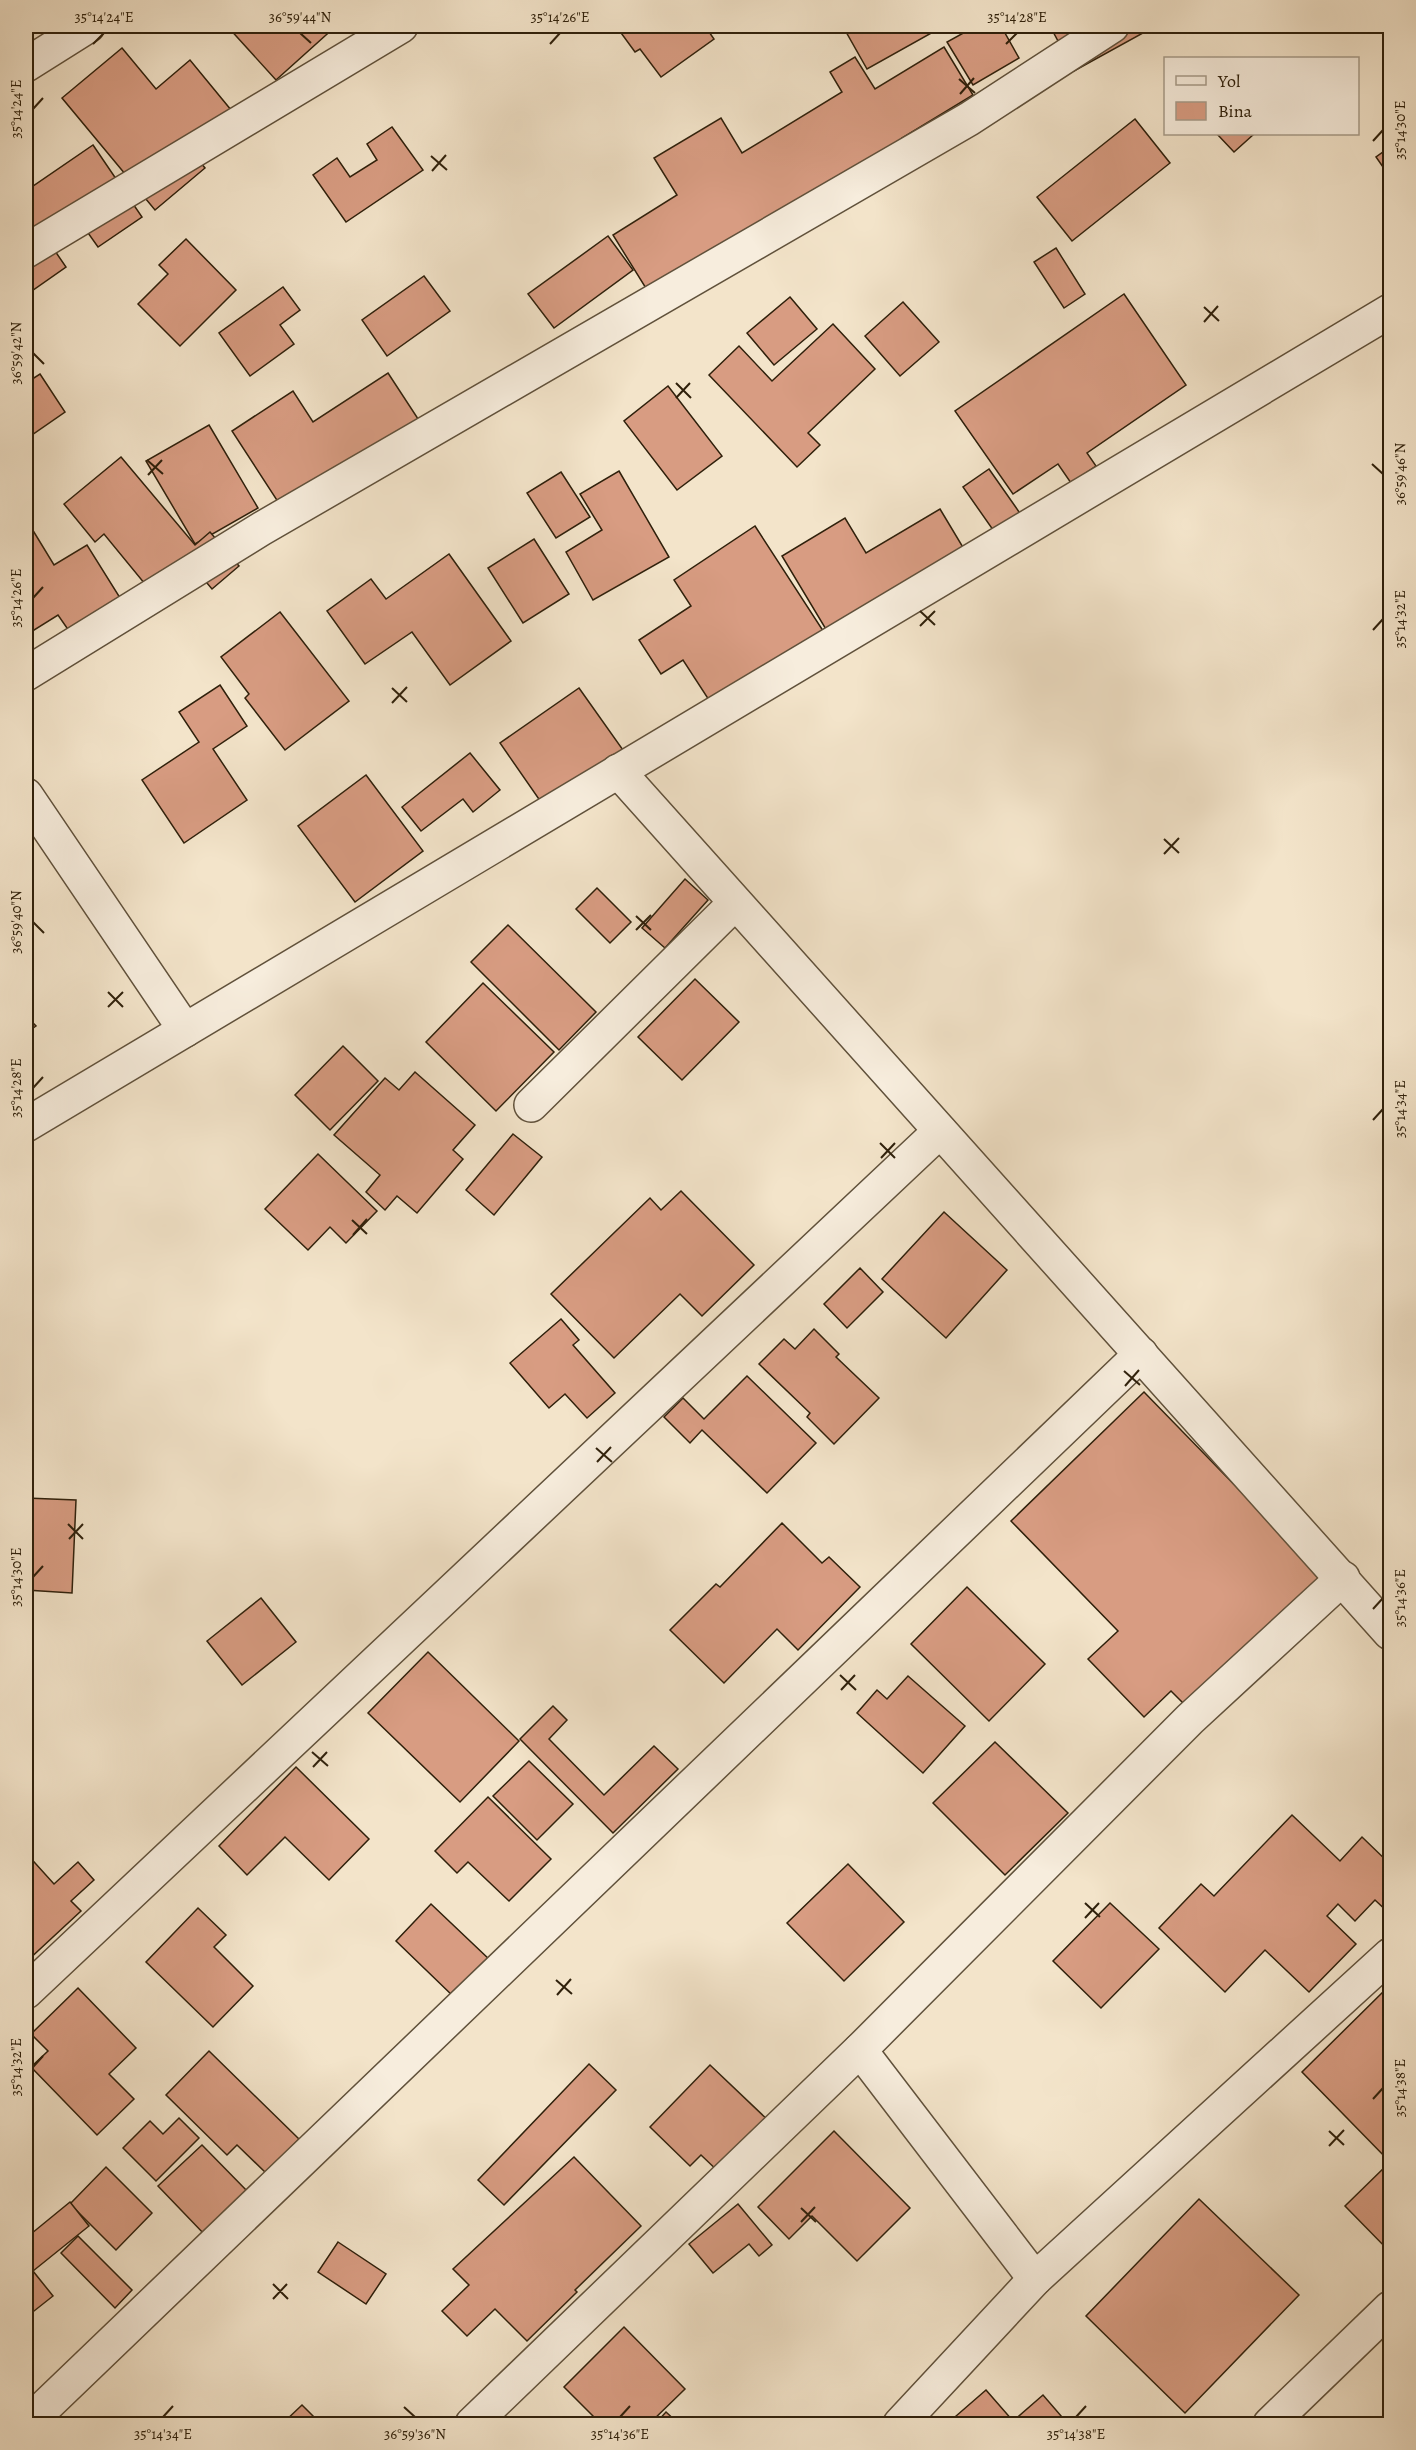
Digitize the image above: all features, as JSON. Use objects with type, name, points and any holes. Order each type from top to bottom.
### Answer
[{"type":"street","points":[[26,65],[88,26]]},
{"type":"street","points":[[26,251],[401,26]]},
{"type":"street","points":[[26,674],[261,529],[969,118],[1112,26]]},
{"type":"street","points":[[26,1125],[1390,311]]},
{"type":"street","points":[[618,771],[1390,1632]]},
{"type":"street","points":[[26,795],[185,1030]]},
{"type":"street","points":[[531,1105],[735,903]]},
{"type":"street","points":[[26,1992],[940,1131]]},
{"type":"street","points":[[27,2424],[1141,1354]]},
{"type":"street","points":[[472,2424],[860,2050],[1190,1719],[1343,1578]]},
{"type":"street","points":[[900,2424],[1035,2279],[1390,1955]]},
{"type":"street","points":[[860,2050],[1035,2279]]},
{"type":"street","points":[[1269,2424],[1390,2308]]},
{"type":"building","points":[[227,26],[336,26],[276,80]]},
{"type":"building","points":[[616,26],[705,26],[714,39],[661,77],[640,49],[635,52]]},
{"type":"building","points":[[853,26],[932,26],[935,31],[867,69],[845,30]]},
{"type":"building","points":[[976,26],[1001,26],[1019,58],[973,85],[947,42]]},
{"type":"building","points":[[1050,26],[1139,26],[1143,33],[1074,71]]},
{"type":"building","points":[[944,47],[973,95],[902,138],[905,143],[652,298],[613,235],[677,195],[654,158],[721,118],[742,153],[842,92],[830,72],[855,57],[875,89]]},
{"type":"building","points":[[122,48],[156,89],[190,60],[236,116],[192,152],[205,168],[155,210],[62,98]]},
{"type":"building","points":[[1135,119],[1170,163],[1072,241],[1037,197]]},
{"type":"building","points":[[392,127],[423,170],[346,222],[313,175],[337,158],[350,177],[377,160],[367,144]]},
{"type":"building","points":[[1218,135],[1253,135],[1234,152]]},
{"type":"building","points":[[93,145],[142,217],[98,247],[86,230],[55,251],[66,267],[26,295],[26,191]]},
{"type":"building","points":[[1390,147],[1390,177],[1376,157]]},
{"type":"building","points":[[608,236],[633,270],[554,328],[528,294]]},
{"type":"building","points":[[186,239],[236,290],[180,346],[138,304],[168,274],[159,265]]},
{"type":"building","points":[[1056,248],[1085,294],[1064,308],[1034,262]]},
{"type":"building","points":[[424,276],[450,311],[387,356],[362,320]]},
{"type":"building","points":[[283,287],[300,310],[280,325],[294,344],[250,376],[219,333]]},
{"type":"building","points":[[1124,294],[1186,385],[1087,453],[1096,466],[1071,483],[1058,464],[1013,494],[955,411]]},
{"type":"building","points":[[790,297],[817,329],[774,365],[747,333]]},
{"type":"building","points":[[903,302],[939,342],[900,376],[865,336]]},
{"type":"building","points":[[833,324],[875,369],[808,433],[820,445],[797,467],[709,375],[739,346],[772,381]]},
{"type":"building","points":[[388,373],[424,428],[284,511],[232,431],[293,391],[313,422]]},
{"type":"building","points":[[40,374],[65,412],[26,439],[26,383]]},
{"type":"building","points":[[668,386],[722,456],[677,490],[624,421]]},
{"type":"building","points":[[209,425],[258,508],[195,544],[146,461]]},
{"type":"building","points":[[121,457],[195,545],[210,532],[239,566],[212,589],[191,564],[154,595],[104,534],[95,542],[64,504]]},
{"type":"building","points":[[989,469],[1024,519],[998,537],[963,487]]},
{"type":"building","points":[[619,471],[669,557],[593,600],[566,552],[602,530],[580,494]]},
{"type":"building","points":[[561,472],[590,517],[556,538],[527,493]]},
{"type":"building","points":[[940,509],[967,554],[830,636],[782,556],[845,518],[866,553]]},
{"type":"building","points":[[26,519],[54,565],[87,545],[127,609],[76,641],[58,615],[31,632],[26,624]]},
{"type":"building","points":[[755,526],[831,643],[720,717],[683,660],[661,674],[639,640],[691,606],[674,580]]},
{"type":"building","points":[[534,539],[569,594],[523,623],[488,568]]},
{"type":"building","points":[[449,554],[511,641],[450,685],[412,632],[365,664],[327,611],[371,579],[386,599]]},
{"type":"building","points":[[280,612],[349,701],[285,750],[245,698],[249,694],[221,657]]},
{"type":"building","points":[[220,685],[247,726],[213,749],[247,800],[184,843],[142,780],[199,742],[179,712]]},
{"type":"building","points":[[579,688],[623,750],[543,805],[500,743]]},
{"type":"building","points":[[470,753],[500,790],[473,812],[463,799],[421,831],[402,807]]},
{"type":"building","points":[[366,775],[423,851],[355,902],[298,826]]},
{"type":"building","points":[[685,879],[708,900],[665,948],[642,928]]},
{"type":"building","points":[[597,888],[631,922],[610,943],[576,909]]},
{"type":"building","points":[[508,925],[596,1012],[559,1050],[471,962]]},
{"type":"building","points":[[695,979],[739,1022],[682,1080],[638,1037]]},
{"type":"building","points":[[483,983],[554,1052],[496,1111],[426,1042]]},
{"type":"building","points":[[26,1016],[36,1026],[26,1033]]},
{"type":"building","points":[[343,1046],[378,1081],[330,1130],[295,1095]]},
{"type":"building","points":[[415,1072],[475,1125],[453,1150],[463,1159],[417,1213],[397,1196],[385,1210],[366,1192],[380,1175],[334,1135],[385,1078],[399,1090]]},
{"type":"building","points":[[513,1134],[542,1157],[494,1215],[466,1190]]},
{"type":"building","points":[[318,1154],[377,1211],[346,1243],[330,1227],[308,1250],[265,1209]]},
{"type":"building","points":[[681,1191],[754,1265],[702,1316],[680,1294],[614,1358],[551,1294],[650,1198],[661,1210]]},
{"type":"building","points":[[944,1212],[1007,1270],[946,1338],[882,1279]]},
{"type":"building","points":[[860,1268],[883,1292],[847,1328],[824,1304]]},
{"type":"building","points":[[561,1319],[579,1340],[573,1345],[615,1393],[587,1418],[565,1394],[549,1408],[510,1363]]},
{"type":"building","points":[[814,1329],[839,1354],[836,1357],[879,1398],[834,1444],[807,1417],[810,1413],[759,1364],[784,1339],[795,1349]]},
{"type":"building","points":[[747,1376],[816,1443],[767,1493],[702,1430],[690,1443],[664,1417],[683,1398],[704,1419]]},
{"type":"building","points":[[1144,1392],[1328,1581],[1193,1713],[1171,1691],[1144,1717],[1088,1659],[1118,1631],[1011,1521]]},
{"type":"building","points":[[26,1498],[76,1500],[72,1593],[26,1590]]},
{"type":"building","points":[[782,1523],[822,1563],[829,1557],[860,1587],[798,1650],[777,1629],[724,1683],[670,1630],[716,1584],[720,1587]]},
{"type":"building","points":[[967,1587],[1045,1664],[989,1721],[911,1644]]},
{"type":"building","points":[[261,1598],[296,1642],[242,1685],[207,1641]]},
{"type":"building","points":[[428,1652],[519,1741],[460,1802],[368,1713]]},
{"type":"building","points":[[908,1676],[965,1726],[923,1773],[857,1713],[877,1690],[887,1699]]},
{"type":"building","points":[[553,1706],[567,1720],[549,1739],[604,1795],[654,1746],[678,1769],[613,1833],[520,1739]]},
{"type":"building","points":[[995,1742],[1068,1813],[1005,1875],[933,1803]]},
{"type":"building","points":[[529,1761],[573,1804],[537,1840],[493,1796]]},
{"type":"building","points":[[296,1767],[369,1839],[329,1880],[285,1837],[247,1875],[219,1846]]},
{"type":"building","points":[[488,1797],[551,1859],[509,1901],[468,1862],[457,1873],[435,1851]]},
{"type":"building","points":[[1292,1815],[1340,1861],[1362,1837],[1390,1864],[1390,1914],[1375,1900],[1355,1921],[1338,1904],[1327,1916],[1356,1944],[1309,1992],[1265,1950],[1225,1992],[1159,1928],[1201,1884],[1214,1896]]},
{"type":"building","points":[[26,1853],[54,1884],[78,1862],[94,1880],[71,1901],[81,1911],[26,1962]]},
{"type":"building","points":[[848,1864],[904,1922],[844,1981],[787,1923]]},
{"type":"building","points":[[1110,1903],[1159,1949],[1101,2008],[1053,1961]]},
{"type":"building","points":[[431,1904],[491,1961],[455,1998],[396,1941]]},
{"type":"building","points":[[198,1908],[226,1935],[214,1947],[253,1986],[213,2027],[146,1962]]},
{"type":"building","points":[[1390,1985],[1390,2162],[1302,2072]]},
{"type":"building","points":[[78,1988],[136,2048],[109,2074],[134,2099],[97,2135],[31,2067],[48,2051],[31,2034]]},
{"type":"building","points":[[209,2051],[299,2139],[266,2173],[237,2145],[227,2155],[166,2095]]},
{"type":"building","points":[[589,2064],[616,2090],[504,2205],[478,2180]]},
{"type":"building","points":[[710,2065],[772,2124],[722,2175],[701,2155],[690,2166],[650,2127]]},
{"type":"building","points":[[179,2118],[199,2138],[156,2181],[123,2148],[150,2121],[163,2134]]},
{"type":"building","points":[[834,2131],[910,2208],[857,2261],[812,2216],[789,2239],[758,2207]]},
{"type":"building","points":[[202,2145],[249,2193],[205,2235],[158,2186]]},
{"type":"building","points":[[574,2157],[641,2226],[575,2290],[577,2292],[527,2341],[495,2309],[467,2336],[442,2311],[469,2285],[453,2269]]},
{"type":"building","points":[[1390,2162],[1390,2252],[1345,2206]]},
{"type":"building","points":[[106,2167],[152,2213],[116,2250],[70,2204]]},
{"type":"building","points":[[1199,2199],[1299,2295],[1185,2413],[1086,2316]]},
{"type":"building","points":[[70,2202],[89,2226],[33,2271],[53,2296],[29,2315],[26,2310],[26,2238]]},
{"type":"building","points":[[738,2204],[772,2245],[759,2256],[749,2244],[713,2273],[689,2244]]},
{"type":"building","points":[[78,2236],[132,2290],[115,2308],[61,2253]]},
{"type":"building","points":[[338,2242],[386,2274],[366,2304],[318,2272]]},
{"type":"building","points":[[624,2327],[685,2389],[649,2424],[601,2424],[564,2387]]},
{"type":"building","points":[[986,2390],[1013,2421],[1043,2395],[1068,2424],[948,2423]]},
{"type":"building","points":[[302,2405],[321,2424],[282,2424]]},
{"type":"building","points":[[666,2412],[679,2424],[655,2424]]}]
